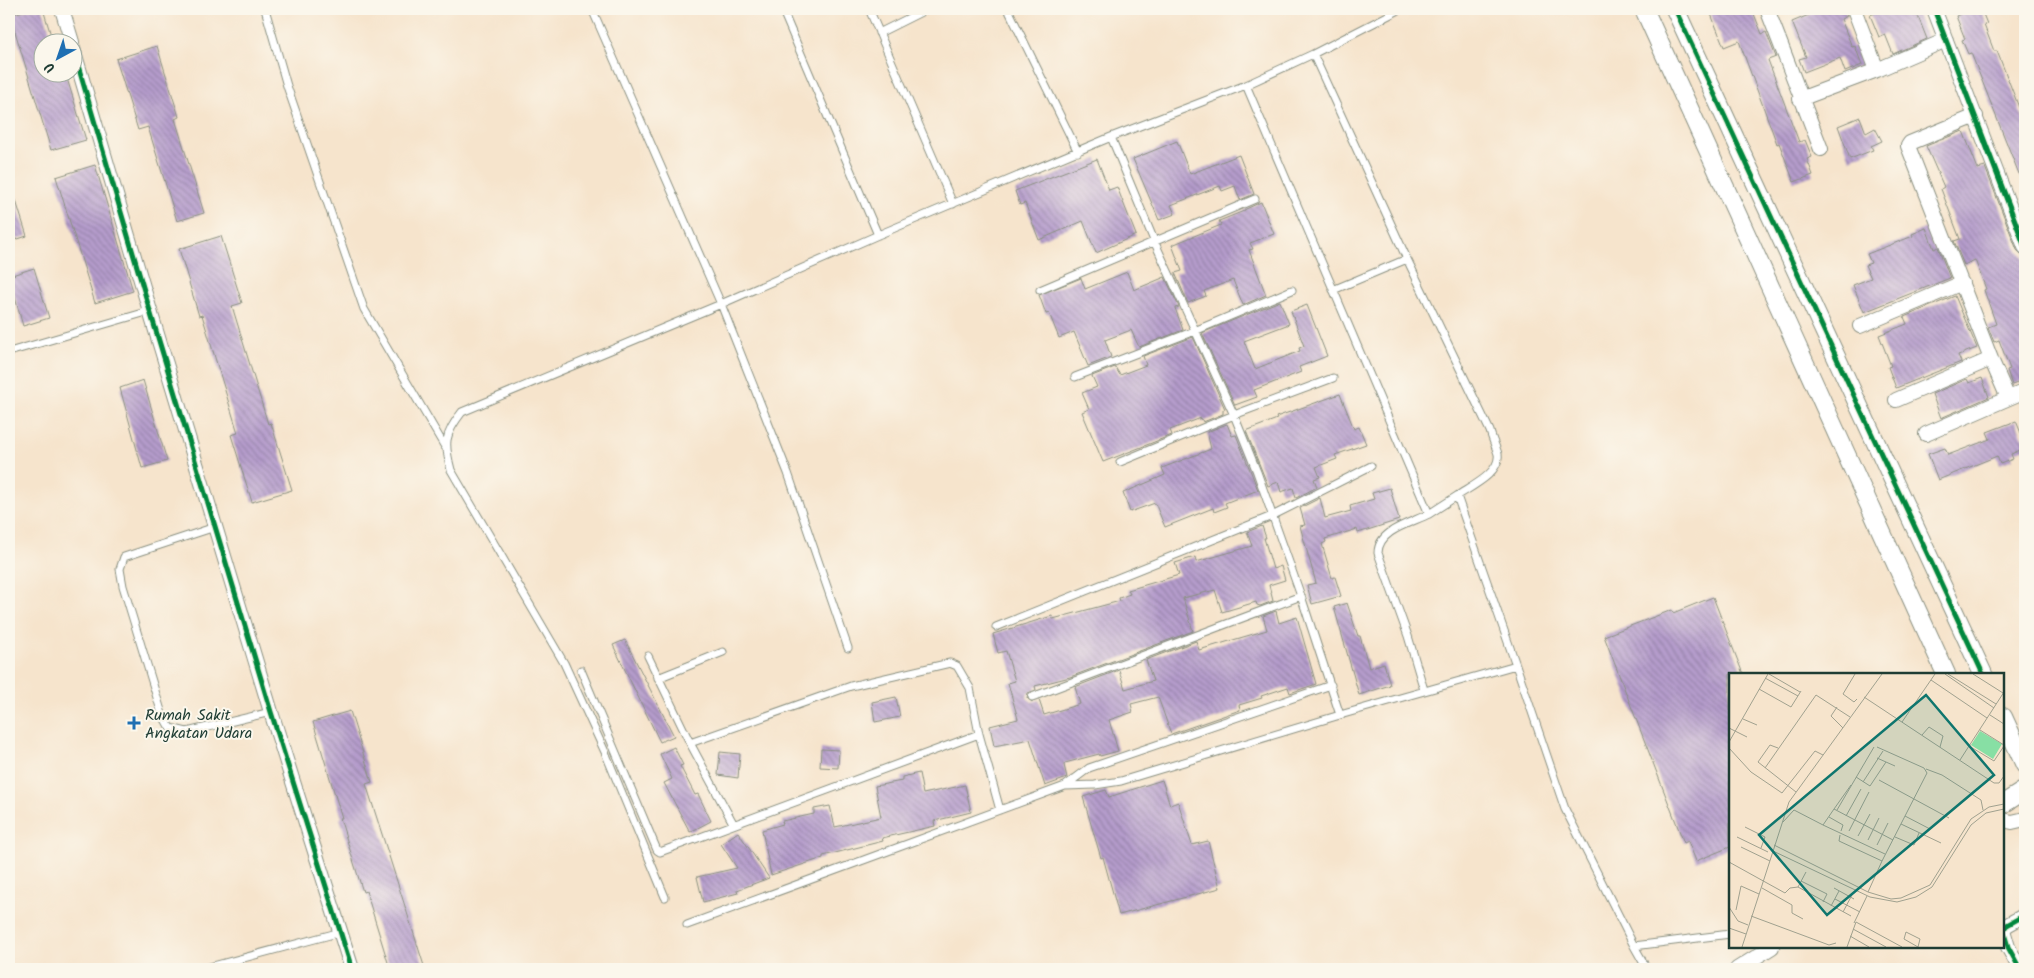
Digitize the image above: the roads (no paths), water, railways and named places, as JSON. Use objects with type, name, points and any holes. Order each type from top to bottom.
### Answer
[{"type":"street","points":[[62,9],[69,32]]},
{"type":"street","points":[[1644,9],[1946,673]]},
{"type":"street","points":[[1675,9],[1983,673]]},
{"type":"street","points":[[1767,9],[1800,99],[1821,149]]},
{"type":"street","points":[[1854,9],[1877,70]]},
{"type":"street","points":[[1934,9],[2025,247]]},
{"type":"street","points":[[1800,99],[1877,70],[1946,40]]},
{"type":"street","points":[[82,78],[270,712],[352,969]]},
{"type":"street","points":[[1976,116],[1910,143],[1908,146],[2008,398]]},
{"type":"street","points":[[1860,326],[1962,283]]},
{"type":"street","points":[[1896,400],[1991,359]]},
{"type":"street","points":[[1926,434],[2025,391]]},
{"type":"street","points":[[2004,719],[2025,765]]},
{"type":"street","points":[[2025,790],[2004,809],[2012,822],[2025,819]]},
{"type":"street","points":[[2004,929],[2025,915]]},
{"type":"street","points":[[2004,933],[2008,947],[2020,969]]},
{"type":"street","points":[[1738,969],[1770,948]]},
{"type":"lane","points":[[265,9],[287,86],[364,309],[446,447],[451,470],[564,663],[605,752],[665,897]]},
{"type":"lane","points":[[592,9],[721,304],[788,473],[848,648]]},
{"type":"lane","points":[[782,9],[878,235]]},
{"type":"lane","points":[[869,9],[953,204]]},
{"type":"lane","points":[[879,34],[927,9]]},
{"type":"lane","points":[[1008,9],[1078,152]]},
{"type":"lane","points":[[446,447],[451,426],[462,412],[721,304],[878,235],[1111,137],[1246,85],[1313,54],[1401,9]]},
{"type":"lane","points":[[1313,54],[1407,259],[1490,431],[1498,456],[1497,465],[1491,472],[1429,514],[1393,530],[1384,536],[1378,546],[1378,553],[1408,636],[1424,690]]},
{"type":"lane","points":[[1246,85],[1429,514]]},
{"type":"lane","points":[[1111,137],[1155,243],[1197,330],[1234,415],[1301,596],[1340,715]]},
{"type":"lane","points":[[1040,290],[1155,243],[1255,199]]},
{"type":"lane","points":[[1333,290],[1407,259]]},
{"type":"lane","points":[[1075,377],[1197,330],[1292,290]]},
{"type":"lane","points":[[9,352],[150,311]]},
{"type":"lane","points":[[1120,462],[1234,415],[1333,378]]},
{"type":"lane","points":[[996,627],[1272,516],[1371,466]]},
{"type":"lane","points":[[1457,496],[1565,809],[1634,946],[1648,969]]},
{"type":"lane","points":[[215,527],[124,557],[120,569],[123,586],[162,714],[170,728],[187,732],[270,712]]},
{"type":"lane","points":[[1032,696],[1301,596]]},
{"type":"lane","points":[[658,678],[723,652]]},
{"type":"lane","points":[[648,656],[690,744],[733,823]]},
{"type":"lane","points":[[690,744],[851,686],[950,663],[957,666],[970,688],[979,734],[1000,810]]},
{"type":"lane","points":[[1064,786],[1095,785],[1121,781],[1424,690],[1516,665]]},
{"type":"lane","points":[[580,670],[657,850],[662,852],[733,823],[979,734]]},
{"type":"lane","points":[[687,925],[1064,786],[1089,768],[1330,685]]},
{"type":"lane","points":[[202,969],[341,932]]},
{"type":"lane","points":[[1634,946],[1729,934]]},
{"type":"place","name":"Rumah Sakit Angkatan Udara","points":[[134,723]]}]
